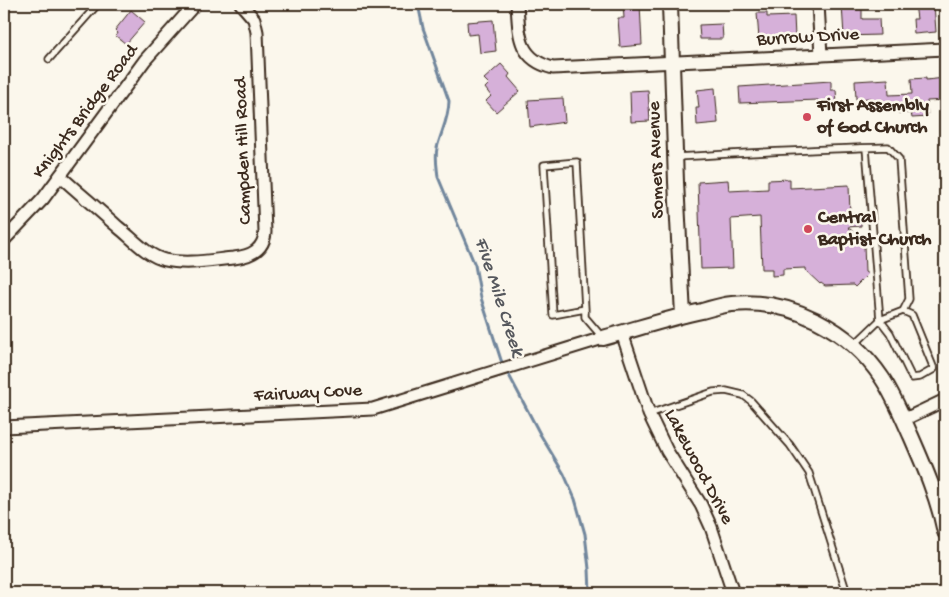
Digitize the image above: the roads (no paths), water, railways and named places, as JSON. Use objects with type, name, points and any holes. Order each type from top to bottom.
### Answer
[{"type":"street","name":"Knights Bridge Road","points":[[4,240],[43,199],[146,60],[195,4]]},
{"type":"street","name":"Campden Hill Road","points":[[60,176],[146,251],[164,260],[181,263],[241,257],[254,253],[261,247],[265,239],[265,232],[258,32],[254,19],[241,4]]},
{"type":"street","name":"Burrow Drive","points":[[517,4],[519,34],[524,49],[529,56],[544,65],[567,68],[945,48]]},
{"type":"street","name":"Somers Avenue","points":[[670,4],[683,315]]},
{"type":"street","points":[[818,4],[821,55]]},
{"type":"street","points":[[604,338],[683,315],[731,304],[772,306],[808,316],[835,331],[854,345],[882,378],[927,472],[938,500],[945,532]]},
{"type":"street","name":"Lakewood Drive","points":[[622,333],[649,414],[666,451],[701,505],[711,527],[733,593]]},
{"type":"street","name":"Fairway Cove","points":[[4,427],[373,409],[604,338]]},
{"type":"street","points":[[903,420],[945,400]]},
{"type":"lane","points":[[48,59],[98,4]]},
{"type":"lane","points":[[675,157],[888,147],[899,159],[909,299],[903,310],[880,320],[854,345]]},
{"type":"lane","points":[[866,148],[880,320],[890,333],[912,378],[920,377],[934,368],[912,315],[903,310]]},
{"type":"lane","points":[[585,309],[553,315],[544,165],[577,162],[585,309],[585,317],[604,338]]},
{"type":"lane","points":[[649,414],[713,392],[726,390],[743,395],[751,401],[790,445],[809,473],[847,593]]},
{"type":"waterway","name":"Five Mile Creek","points":[[418,4],[423,28],[449,101],[446,119],[436,152],[438,177],[475,265],[481,298],[501,360],[540,434],[564,474],[575,499],[585,534],[590,593]]},
{"type":"place","name":"First Assembly of God Church","points":[[807,117]]},
{"type":"place","name":"Central Baptist Church","points":[[808,229]]}]
